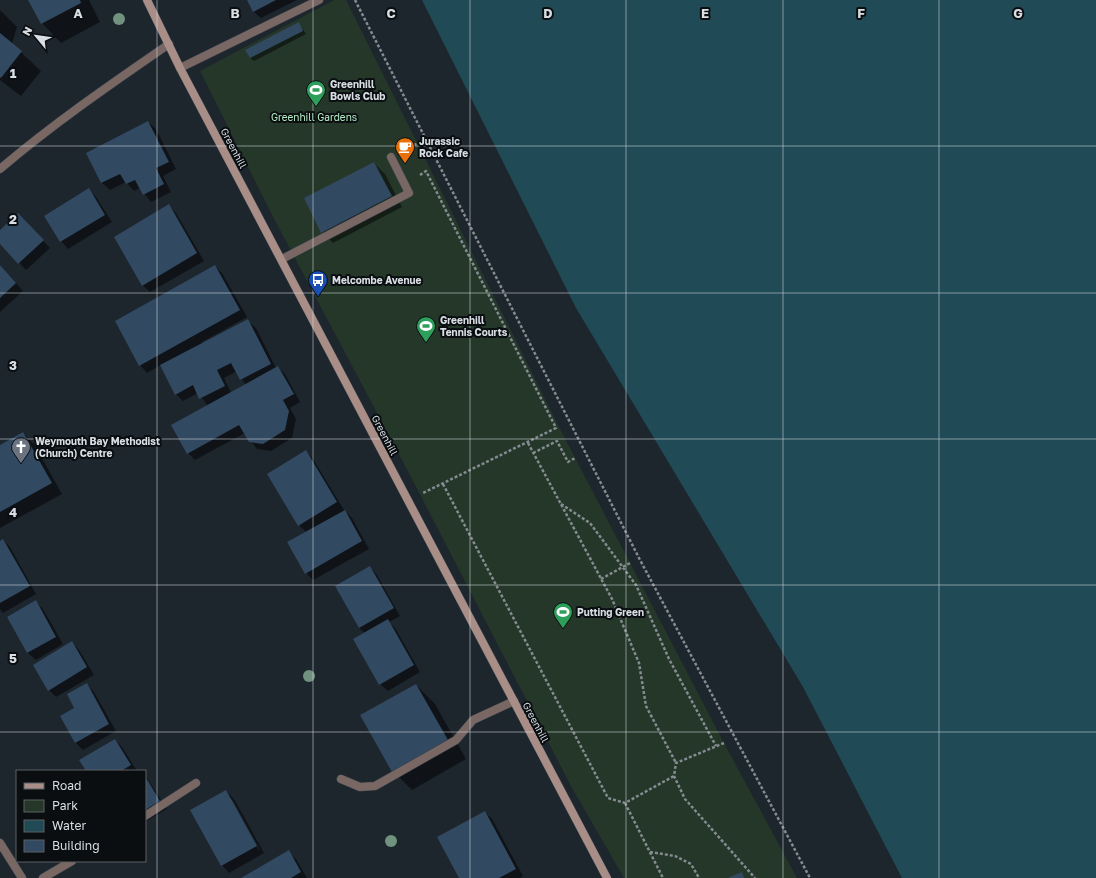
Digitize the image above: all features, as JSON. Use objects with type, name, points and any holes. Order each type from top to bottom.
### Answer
[{"type":"main road","name":"Greenhill","points":[[147,0],[180,68],[607,878]]},
{"type":"street","points":[[180,68],[320,0]]},
{"type":"street","points":[[0,169],[40,134],[169,44]]},
{"type":"street","points":[[282,259],[409,193],[391,157]]},
{"type":"street","points":[[341,778],[360,786],[375,786],[456,740],[473,720],[514,701]]},
{"type":"street","points":[[146,815],[196,783]]},
{"type":"street","points":[[0,843],[22,878]]},
{"type":"street","points":[[43,878],[70,862]]},
{"type":"path","points":[[355,0],[639,558],[810,878]]},
{"type":"path","points":[[408,500],[528,443],[556,428],[426,171]]},
{"type":"path","points":[[533,454],[557,441],[568,462],[575,458]]},
{"type":"path","points":[[528,443],[612,599],[639,663],[646,706],[676,763],[674,776],[685,799],[755,878]]},
{"type":"path","points":[[443,484],[608,798],[625,803],[674,776]]},
{"type":"path","points":[[560,503],[590,523],[636,585],[669,659],[716,746]]},
{"type":"path","points":[[601,579],[630,563]]},
{"type":"path","points":[[676,763],[724,743]]},
{"type":"path","points":[[625,803],[663,878]]},
{"type":"path","points":[[650,852],[675,856],[692,864],[699,878]]},
{"type":"green space","name":"Greenhill Gardens","points":[[334,0],[346,0],[558,425],[724,743],[797,878],[624,878],[572,788],[412,479],[270,211],[200,71]]},
{"type":"water","points":[[422,0],[1096,0],[1096,878],[902,878],[803,687],[576,308]]},
{"type":"building","points":[[28,0],[80,0],[81,3],[41,24]]},
{"type":"building","points":[[247,0],[276,0],[253,12]]},
{"type":"building","points":[[299,22],[303,31],[250,58],[245,50]]},
{"type":"building","points":[[0,33],[22,51],[1,78],[0,77]]},
{"type":"building","points":[[148,121],[169,162],[156,168],[164,184],[143,195],[135,180],[126,184],[120,174],[101,183],[86,153]]},
{"type":"building","points":[[374,162],[392,196],[321,233],[304,198]]},
{"type":"building","points":[[89,188],[105,215],[60,242],[44,216]]},
{"type":"building","points":[[169,204],[197,253],[142,286],[114,237]]},
{"type":"building","points":[[18,213],[44,240],[18,264],[0,244],[0,230]]},
{"type":"building","points":[[0,265],[16,283],[0,298]]},
{"type":"building","points":[[215,265],[240,310],[139,366],[115,321]]},
{"type":"building","points":[[248,319],[271,364],[240,380],[231,363],[217,370],[225,386],[199,399],[193,385],[175,395],[160,365]]},
{"type":"building","points":[[278,366],[294,394],[283,400],[289,411],[285,430],[263,444],[249,442],[239,425],[187,454],[171,425]]},
{"type":"building","name":"Weymouth Bay Methodist (Church) Centre","points":[[23,432],[52,483],[0,512],[0,445]]},
{"type":"building","points":[[306,450],[337,502],[298,526],[267,474]]},
{"type":"building","points":[[345,510],[362,541],[305,574],[287,542]]},
{"type":"building","points":[[3,539],[30,586],[0,603],[0,541]]},
{"type":"building","points":[[370,566],[394,608],[359,628],[335,586]]},
{"type":"building","points":[[36,600],[56,637],[27,653],[7,617]]},
{"type":"building","points":[[388,619],[414,665],[379,685],[353,639]]},
{"type":"building","points":[[72,641],[87,667],[48,691],[33,665]]},
{"type":"building","points":[[87,683],[109,724],[75,743],[60,716],[74,708],[67,694]]},
{"type":"building","points":[[416,684],[448,740],[392,772],[360,715]]},
{"type":"building","points":[[115,739],[131,765],[123,770],[85,770],[79,760]]},
{"type":"building","points":[[146,778],[160,801],[146,809]]},
{"type":"building","points":[[226,790],[257,846],[221,866],[190,810]]},
{"type":"building","points":[[485,811],[516,869],[499,878],[459,878],[437,837]]},
{"type":"building","points":[[289,850],[301,872],[291,878],[241,878]]},
{"type":"building","points":[[742,872],[744,878],[728,878]]},
{"type":"place","name":"Greenhill Bowls Club","points":[[316,107]]},
{"type":"place","name":"Jurassic Rock Cafe","points":[[405,164]]},
{"type":"place","name":"Melcombe Avenue","points":[[318,297]]},
{"type":"place","name":"Greenhill Tennis Courts","points":[[426,343]]},
{"type":"place","name":"Weymouth Bay Methodist (Church) Centre","points":[[21,464]]},
{"type":"place","name":"Putting Green","points":[[563,629]]}]
